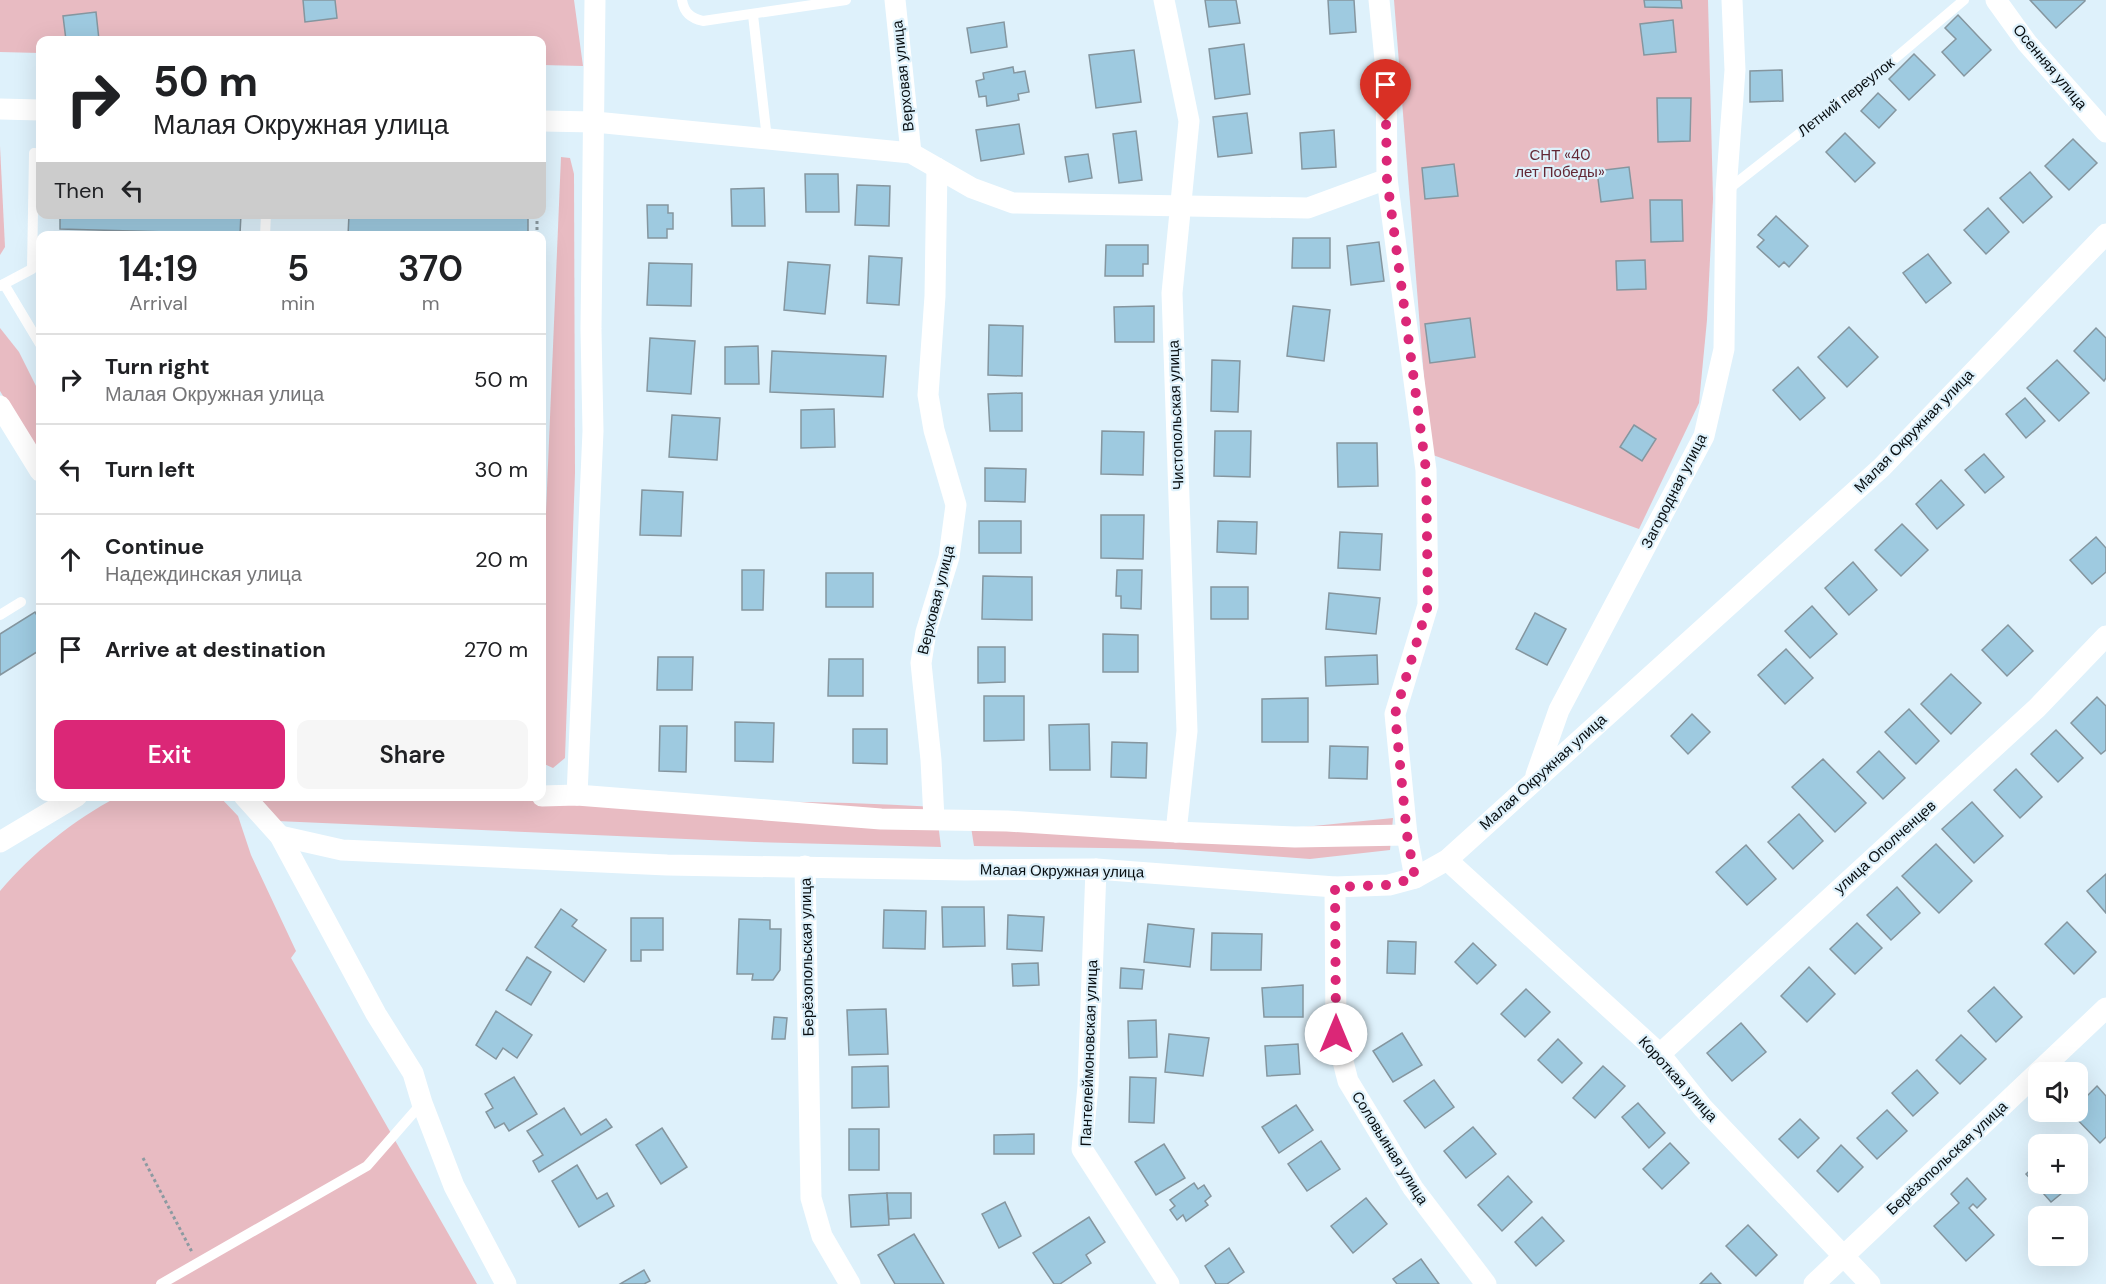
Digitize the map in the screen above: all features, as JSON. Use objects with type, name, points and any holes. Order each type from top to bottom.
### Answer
[{"type":"street","points":[[577,795],[593,431],[591,329],[595,0]]},
{"type":"street","name":"Верховая улица","points":[[895,0],[911,153]]},
{"type":"street","name":"Чистопольская улица","points":[[1164,0],[1189,121],[1172,293],[1187,730],[1176,832]]},
{"type":"street","points":[[1379,0],[1386,70],[1387,179],[1426,470],[1428,605],[1395,714],[1407,835],[1415,878]]},
{"type":"street","name":"Загородная улица","points":[[1535,779],[1559,710],[1704,436],[1724,349],[1726,191],[1735,70],[1732,0]]},
{"type":"street","name":"Осенняя улица","points":[[1996,0],[2027,43],[2106,132]]},
{"type":"street","points":[[0,109],[36,110]]},
{"type":"street","points":[[546,121],[595,122],[911,153],[972,188],[1013,203],[1181,204],[1308,208],[1387,179]]},
{"type":"street","name":"Верховая улица","points":[[934,819],[932,760],[921,663],[926,632],[949,557],[956,505],[934,430],[927,395],[935,296],[937,168]]},
{"type":"street","name":"Малая Окружная улица","points":[[806,866],[965,870],[1096,869],[1335,887],[1389,885],[1415,878],[1448,860],[1882,467],[2106,234]]},
{"type":"street","points":[[0,406],[36,464]]},
{"type":"street","name":"улица Ополченцев","points":[[1660,1054],[2037,708],[2106,636]]},
{"type":"street","points":[[546,796],[577,795],[838,817],[1007,821],[1295,837],[1407,835]]},
{"type":"street","points":[[0,842],[69,801]]},
{"type":"street","points":[[248,801],[280,836],[337,946],[413,1073],[454,1186],[506,1284]]},
{"type":"street","name":"Берёзопольская улица","points":[[280,836],[342,850],[668,865],[806,866],[811,1198],[822,1236],[850,1284]]},
{"type":"street","name":"Короткая улица","points":[[1448,860],[1660,1054],[1703,1108],[1870,1284]]},
{"type":"street","name":"Пантелеймоновская улица","points":[[1096,869],[1088,1086],[1082,1149],[1169,1284]]},
{"type":"street","name":"Соловьиная улица","points":[[1335,887],[1336,1034],[1348,1081],[1413,1188],[1486,1284]]},
{"type":"street","name":"Берёзопольская улица","points":[[1814,1284],[2106,1008]]},
{"type":"lane","points":[[682,0],[683,8],[691,18],[703,21],[846,0]]},
{"type":"lane","name":"Летний переулок","points":[[1726,191],[1892,61],[1964,0]]},
{"type":"lane","points":[[753,15],[767,139]]},
{"type":"lane","points":[[36,153],[34,153],[36,269],[2,285],[36,338]]},
{"type":"lane","points":[[0,615],[21,602]]},
{"type":"lane","points":[[161,1284],[367,1166],[422,1103]]},
{"type":"path","points":[[143,1158],[197,1262]]},
{"type":"green space","points":[[0,0],[574,0],[583,66],[546,65],[546,36],[36,36],[36,53],[0,52]]},
{"type":"green space","name":"СНТ «40 лет Победы»","points":[[1394,0],[1708,0],[1713,199],[1707,320],[1699,403],[1639,529],[1430,454]]},
{"type":"green space","points":[[0,146],[5,247],[0,255]]},
{"type":"green space","points":[[561,157],[570,158],[574,174],[575,473],[565,758],[553,768],[546,765],[546,512]]},
{"type":"green space","points":[[0,328],[19,352],[36,386],[36,450],[0,391]]},
{"type":"green space","points":[[546,799],[877,804],[936,807],[941,847],[755,842],[277,821],[262,801]]},
{"type":"green space","points":[[110,801],[224,801],[238,816],[251,855],[296,951],[291,958],[477,1284],[0,1284],[0,891],[54,838]]},
{"type":"green space","points":[[969,814],[1284,829],[1393,818],[1390,850],[1310,859],[1173,849],[974,846]]},
{"type":"building","points":[[303,0],[335,0],[337,18],[305,22]]},
{"type":"building","points":[[1205,0],[1236,0],[1240,23],[1209,27]]},
{"type":"building","points":[[1328,0],[1354,0],[1356,32],[1330,34]]},
{"type":"building","points":[[1644,0],[1681,0],[1682,8],[1645,7]]},
{"type":"building","points":[[2030,0],[2085,0],[2085,1],[2056,28]]},
{"type":"building","points":[[96,12],[99,36],[66,36],[63,16]]},
{"type":"building","points":[[1958,15],[1991,50],[1964,76],[1942,52],[1956,39],[1945,28]]},
{"type":"building","points":[[1673,20],[1676,52],[1644,55],[1640,24]]},
{"type":"building","points":[[1004,22],[1007,47],[971,53],[967,28]]},
{"type":"building","points":[[1244,44],[1250,94],[1215,99],[1209,49]]},
{"type":"building","points":[[1134,50],[1141,102],[1096,108],[1089,55]]},
{"type":"building","points":[[1914,54],[1935,75],[1909,100],[1889,79]]},
{"type":"building","points":[[1013,67],[1014,73],[1025,71],[1029,92],[1018,94],[1019,100],[987,106],[986,96],[979,97],[976,81],[984,79],[983,73]]},
{"type":"building","points":[[1782,70],[1783,101],[1750,102],[1750,71]]},
{"type":"building","points":[[1878,93],[1896,110],[1879,128],[1861,111]]},
{"type":"building","points":[[1657,98],[1691,98],[1690,141],[1658,142]]},
{"type":"building","points":[[1247,113],[1252,153],[1218,157],[1213,117]]},
{"type":"building","points":[[1019,124],[1024,154],[981,161],[976,130]]},
{"type":"building","points":[[1334,130],[1336,167],[1302,169],[1300,133]]},
{"type":"building","points":[[1136,131],[1142,180],[1119,183],[1113,134]]},
{"type":"building","points":[[1845,133],[1875,163],[1855,182],[1826,152]]},
{"type":"building","points":[[2073,139],[2097,163],[2069,190],[2045,166]]},
{"type":"building","points":[[1088,154],[1092,178],[1069,182],[1065,157]]},
{"type":"building","points":[[1454,164],[1458,196],[1425,199],[1422,168]]},
{"type":"building","points":[[1629,167],[1633,198],[1601,202],[1597,171]]},
{"type":"building","points":[[2030,172],[2052,197],[2023,223],[2000,198]]},
{"type":"building","points":[[805,174],[838,174],[839,212],[806,212]]},
{"type":"building","points":[[857,185],[890,186],[889,226],[855,225]]},
{"type":"building","points":[[764,188],[765,226],[732,226],[731,189]]},
{"type":"building","points":[[1650,200],[1682,200],[1683,241],[1651,242]]},
{"type":"building","points":[[647,205],[668,205],[668,213],[673,213],[673,229],[667,229],[667,238],[648,238]]},
{"type":"building","points":[[1988,208],[2009,232],[1986,254],[1964,230]]},
{"type":"building","points":[[1776,216],[1808,246],[1789,267],[1784,262],[1779,267],[1757,247],[1764,240],[1758,235]]},
{"type":"building","points":[[60,219],[241,219],[240,231],[60,229]]},
{"type":"building","points":[[349,219],[528,219],[528,231],[348,231]]},
{"type":"building","points":[[1293,238],[1330,238],[1330,268],[1292,268]]},
{"type":"building","points":[[1379,242],[1384,281],[1351,285],[1347,246]]},
{"type":"building","points":[[1106,245],[1148,245],[1148,264],[1143,264],[1143,276],[1105,276]]},
{"type":"building","points":[[1928,254],[1951,283],[1926,303],[1903,273]]},
{"type":"building","points":[[869,256],[902,258],[899,305],[867,303]]},
{"type":"building","points":[[1645,260],[1646,289],[1617,290],[1616,261]]},
{"type":"building","points":[[788,262],[830,265],[825,314],[784,310]]},
{"type":"building","points":[[649,263],[692,264],[691,306],[647,305]]},
{"type":"building","points":[[1154,306],[1154,342],[1115,342],[1114,307]]},
{"type":"building","points":[[1293,306],[1330,310],[1324,361],[1287,356]]},
{"type":"building","points":[[1470,318],[1475,357],[1430,363],[1425,324]]},
{"type":"building","points":[[989,325],[1023,326],[1022,376],[988,375]]},
{"type":"building","points":[[1849,327],[1878,357],[1847,387],[1818,357]]},
{"type":"building","points":[[2096,328],[2106,338],[2106,378],[2104,381],[2074,351]]},
{"type":"building","points":[[650,338],[695,341],[691,394],[647,391]]},
{"type":"building","points":[[758,346],[759,384],[725,384],[725,347]]},
{"type":"building","points":[[772,351],[886,356],[883,397],[770,392]]},
{"type":"building","points":[[1212,360],[1240,361],[1238,412],[1211,411]]},
{"type":"building","points":[[2057,360],[2089,393],[2059,421],[2027,388]]},
{"type":"building","points":[[1798,367],[1825,398],[1800,420],[1773,390]]},
{"type":"building","points":[[1022,393],[1022,431],[990,431],[988,394]]},
{"type":"building","points":[[2025,398],[2045,421],[2026,438],[2006,414]]},
{"type":"building","points":[[834,409],[835,447],[801,448],[801,410]]},
{"type":"building","points":[[672,415],[720,418],[717,460],[669,457]]},
{"type":"building","points":[[1634,425],[1656,439],[1642,461],[1620,447]]},
{"type":"building","points":[[1102,431],[1144,432],[1143,475],[1101,474]]},
{"type":"building","points":[[1215,431],[1251,431],[1250,477],[1214,476]]},
{"type":"building","points":[[1337,443],[1377,443],[1378,486],[1338,487]]},
{"type":"building","points":[[1984,454],[2004,477],[1985,493],[1965,470]]},
{"type":"building","points":[[985,468],[1026,469],[1025,502],[985,501]]},
{"type":"building","points":[[1941,480],[1964,505],[1937,529],[1916,504]]},
{"type":"building","points":[[642,490],[683,492],[681,536],[640,535]]},
{"type":"building","points":[[1101,515],[1144,515],[1143,559],[1101,558]]},
{"type":"building","points":[[979,521],[1021,521],[1021,553],[979,553]]},
{"type":"building","points":[[1218,521],[1257,522],[1256,554],[1217,552]]},
{"type":"building","points":[[1902,524],[1928,550],[1901,576],[1875,550]]},
{"type":"building","points":[[1340,532],[1382,534],[1380,570],[1338,568]]},
{"type":"building","points":[[2096,537],[2106,548],[2106,572],[2092,584],[2070,560]]},
{"type":"building","points":[[1853,562],[1877,590],[1849,615],[1825,588]]},
{"type":"building","points":[[742,570],[764,570],[763,610],[742,610]]},
{"type":"building","points":[[1117,570],[1142,570],[1141,609],[1121,608],[1121,596],[1116,596]]},
{"type":"building","points":[[826,573],[873,573],[873,607],[826,607]]},
{"type":"building","points":[[983,576],[1032,577],[1032,620],[982,619]]},
{"type":"building","points":[[1211,587],[1248,587],[1248,619],[1211,619]]},
{"type":"building","points":[[1329,593],[1380,598],[1376,634],[1326,629]]},
{"type":"building","points":[[1812,606],[1837,634],[1810,658],[1785,631]]},
{"type":"building","points":[[35,612],[36,652],[0,675],[0,634]]},
{"type":"building","points":[[1535,613],[1566,629],[1547,665],[1516,649]]},
{"type":"building","points":[[2008,625],[2033,651],[2007,676],[1982,650]]},
{"type":"building","points":[[1103,634],[1138,635],[1138,672],[1103,672]]},
{"type":"building","points":[[978,647],[1005,647],[1005,682],[978,683]]},
{"type":"building","points":[[1786,649],[1813,678],[1785,704],[1758,675]]},
{"type":"building","points":[[1377,655],[1378,684],[1326,686],[1325,657]]},
{"type":"building","points":[[658,657],[693,657],[692,690],[657,690]]},
{"type":"building","points":[[829,659],[863,659],[863,696],[828,696]]},
{"type":"building","points":[[1951,674],[1981,703],[1951,734],[1921,704]]},
{"type":"building","points":[[984,696],[1024,696],[1024,740],[984,741]]},
{"type":"building","points":[[2097,697],[2106,706],[2106,750],[2101,754],[2071,723]]},
{"type":"building","points":[[1308,698],[1308,742],[1262,742],[1262,699]]},
{"type":"building","points":[[1909,709],[1939,741],[1916,764],[1885,732]]},
{"type":"building","points":[[1692,714],[1710,732],[1688,754],[1671,736]]},
{"type":"building","points":[[735,722],[774,723],[773,762],[735,761]]},
{"type":"building","points":[[1089,724],[1090,770],[1050,770],[1049,725]]},
{"type":"building","points":[[660,726],[687,726],[686,772],[659,771]]},
{"type":"building","points":[[853,729],[887,729],[887,764],[853,763]]},
{"type":"building","points":[[2056,730],[2083,758],[2058,782],[2031,754]]},
{"type":"building","points":[[1112,742],[1147,743],[1146,778],[1111,777]]},
{"type":"building","points":[[1330,746],[1368,747],[1367,779],[1329,778]]},
{"type":"building","points":[[1879,751],[1905,778],[1883,799],[1857,772]]},
{"type":"building","points":[[1823,759],[1866,803],[1835,832],[1792,787]]},
{"type":"building","points":[[2016,769],[2042,797],[2020,818],[1994,790]]},
{"type":"building","points":[[1972,802],[2003,836],[1974,863],[1942,829]]},
{"type":"building","points":[[1799,814],[1823,841],[1793,869],[1768,842]]},
{"type":"building","points":[[1936,844],[1972,881],[1939,913],[1902,876]]},
{"type":"building","points":[[1746,845],[1776,879],[1747,905],[1716,872]]},
{"type":"building","points":[[2106,874],[2106,913],[2087,891]]},
{"type":"building","points":[[1897,887],[1920,913],[1891,940],[1867,915]]},
{"type":"building","points":[[942,907],[984,907],[985,946],[943,947]]},
{"type":"building","points":[[561,909],[577,920],[572,926],[606,950],[584,982],[535,947]]},
{"type":"building","points":[[884,910],[926,911],[925,949],[883,948]]},
{"type":"building","points":[[1008,915],[1044,917],[1042,951],[1007,949]]},
{"type":"building","points":[[631,918],[663,918],[663,950],[641,950],[641,961],[631,961]]},
{"type":"building","points":[[739,919],[770,920],[770,929],[781,929],[780,970],[773,980],[752,980],[753,974],[737,974]]},
{"type":"building","points":[[2067,922],[2096,952],[2074,974],[2045,944]]},
{"type":"building","points":[[1857,923],[1882,948],[1855,974],[1830,949]]},
{"type":"building","points":[[1148,924],[1194,929],[1190,967],[1144,962]]},
{"type":"building","points":[[1212,933],[1262,934],[1261,970],[1211,970]]},
{"type":"building","points":[[1388,941],[1416,942],[1415,974],[1387,973]]},
{"type":"building","points":[[1473,943],[1496,965],[1477,984],[1455,962]]},
{"type":"building","points":[[527,957],[551,972],[531,1005],[506,990]]},
{"type":"building","points":[[1038,963],[1039,985],[1013,986],[1012,964]]},
{"type":"building","points":[[1809,967],[1835,994],[1807,1022],[1781,996]]},
{"type":"building","points":[[1121,968],[1144,970],[1142,989],[1120,988]]},
{"type":"building","points":[[1303,985],[1303,1017],[1264,1017],[1262,988]]},
{"type":"building","points":[[1994,987],[2022,1017],[1996,1042],[1968,1011]]},
{"type":"building","points":[[1526,989],[1550,1012],[1525,1037],[1501,1014]]},
{"type":"building","points":[[886,1009],[888,1054],[849,1055],[847,1010]]},
{"type":"building","points":[[496,1011],[532,1035],[517,1058],[503,1048],[496,1059],[476,1045]]},
{"type":"building","points":[[774,1017],[787,1018],[785,1039],[772,1039]]},
{"type":"building","points":[[1156,1020],[1157,1057],[1129,1058],[1128,1021]]},
{"type":"building","points":[[1741,1023],[1766,1052],[1732,1081],[1707,1053]]},
{"type":"building","points":[[1402,1033],[1422,1065],[1393,1082],[1373,1051]]},
{"type":"building","points":[[1169,1034],[1209,1038],[1203,1076],[1165,1072]]},
{"type":"building","points":[[1961,1035],[1986,1059],[1960,1084],[1936,1060]]},
{"type":"building","points":[[1558,1039],[1582,1063],[1562,1083],[1538,1060]]},
{"type":"building","points":[[1298,1044],[1300,1074],[1267,1076],[1265,1046]]},
{"type":"building","points":[[888,1066],[889,1107],[852,1108],[852,1067]]},
{"type":"building","points":[[1603,1066],[1625,1086],[1595,1118],[1573,1098]]},
{"type":"building","points":[[1917,1070],[1938,1093],[1913,1116],[1892,1093]]},
{"type":"building","points":[[514,1077],[537,1114],[509,1131],[504,1123],[495,1128],[486,1112],[493,1108],[485,1094]]},
{"type":"building","points":[[1130,1077],[1156,1078],[1154,1123],[1129,1122]]},
{"type":"building","points":[[1434,1080],[1454,1107],[1425,1128],[1404,1101]]},
{"type":"building","points":[[2097,1086],[2106,1096],[2106,1137],[2100,1143],[2080,1122],[2088,1122],[2088,1095]]},
{"type":"building","points":[[1638,1103],[1665,1133],[1649,1148],[1622,1117]]},
{"type":"building","points":[[1296,1105],[1313,1130],[1279,1153],[1262,1127]]},
{"type":"building","points":[[564,1108],[581,1135],[606,1119],[612,1127],[539,1172],[533,1161],[543,1155],[527,1131]]},
{"type":"building","points":[[1887,1110],[1907,1131],[1877,1159],[1857,1138]]},
{"type":"building","points":[[1800,1119],[1819,1138],[1798,1158],[1779,1139]]},
{"type":"building","points":[[1473,1127],[1496,1154],[1466,1178],[1444,1151]]},
{"type":"building","points":[[662,1128],[687,1167],[661,1184],[636,1145]]},
{"type":"building","points":[[849,1129],[879,1129],[879,1170],[849,1170]]},
{"type":"building","points":[[1034,1134],[1034,1154],[994,1154],[994,1135]]},
{"type":"building","points":[[1321,1141],[1340,1169],[1307,1191],[1288,1164]]},
{"type":"building","points":[[1670,1143],[1689,1163],[1662,1189],[1643,1169]]},
{"type":"building","points":[[1164,1144],[1185,1178],[1156,1195],[1135,1162]]},
{"type":"building","points":[[1841,1145],[1863,1167],[1838,1192],[1817,1171]]},
{"type":"building","points":[[577,1165],[597,1199],[607,1193],[614,1206],[579,1227],[552,1181]]},
{"type":"building","points":[[1508,1176],[1532,1202],[1502,1231],[1478,1205]]},
{"type":"building","points":[[1967,1178],[1986,1199],[1977,1208],[1973,1204],[1969,1208],[1994,1235],[1966,1261],[1934,1226],[1959,1203],[1951,1194]]},
{"type":"building","points":[[1194,1183],[1198,1189],[1204,1185],[1211,1196],[1205,1201],[1208,1205],[1186,1221],[1183,1215],[1177,1220],[1170,1210],[1175,1206],[1170,1200]]},
{"type":"building","points":[[887,1193],[889,1225],[851,1227],[849,1195]]},
{"type":"building","points":[[887,1193],[911,1193],[911,1218],[889,1219]]},
{"type":"building","points":[[2044,1194],[2061,1194],[2051,1202]]},
{"type":"building","points":[[1366,1198],[1387,1224],[1353,1253],[1331,1226]]},
{"type":"building","points":[[1005,1202],[1021,1236],[999,1248],[982,1214]]},
{"type":"building","points":[[1089,1217],[1105,1242],[1086,1255],[1091,1263],[1060,1284],[1054,1284],[1033,1253]]},
{"type":"building","points":[[1542,1217],[1564,1241],[1536,1266],[1515,1242]]},
{"type":"building","points":[[1748,1225],[1777,1255],[1756,1276],[1726,1246]]},
{"type":"building","points":[[914,1234],[944,1284],[895,1284],[878,1255]]},
{"type":"building","points":[[1229,1248],[1244,1272],[1227,1284],[1216,1284],[1205,1266]]},
{"type":"building","points":[[1421,1259],[1439,1284],[1397,1284],[1393,1279]]},
{"type":"building","points":[[644,1270],[650,1281],[644,1284],[620,1284]]},
{"type":"building","points":[[1711,1273],[1721,1284],[1700,1284]]},
{"type":"route","points":[[1336,1034],[1335,887],[1389,885],[1415,878],[1407,835],[1395,714],[1428,605],[1426,470],[1387,179],[1386,121]]}]
